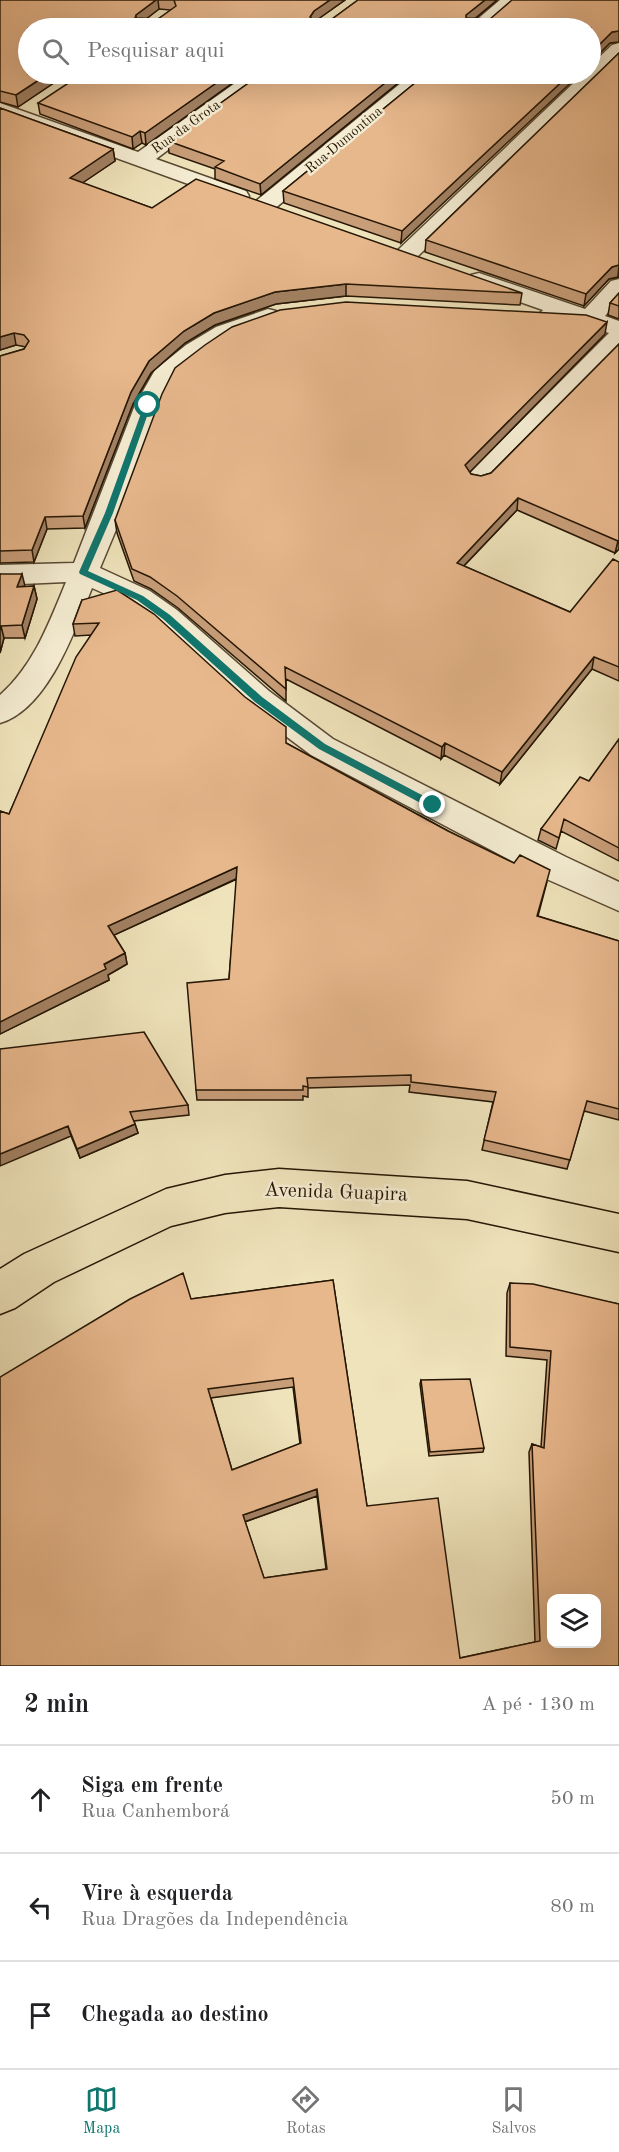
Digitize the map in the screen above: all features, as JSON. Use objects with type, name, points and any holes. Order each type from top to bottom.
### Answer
[{"type":"main road","name":"Avenida Guapira","points":[[0,1293],[39,1268],[166,1208],[225,1194],[279,1188],[381,1192],[467,1200],[619,1233]]},
{"type":"street","points":[[489,18],[510,0]]},
{"type":"street","points":[[601,66],[619,49]]},
{"type":"street","name":"Rua da Grota","points":[[141,160],[246,84]]},
{"type":"street","name":"Rua Dumontina","points":[[264,206],[411,84]]},
{"type":"street","points":[[406,255],[583,84]]},
{"type":"street","points":[[19,109],[141,160],[286,214]]},
{"type":"street","points":[[384,248],[428,263]]},
{"type":"street","points":[[460,274],[619,329]]},
{"type":"street","points":[[590,318],[619,286]]},
{"type":"street","points":[[0,712],[24,691],[52,650],[109,513],[148,405],[164,375],[195,350],[224,332],[276,313],[288,312]]},
{"type":"street","points":[[496,312],[590,318]]},
{"type":"street","points":[[479,478],[619,337]]},
{"type":"street","points":[[0,574],[83,572],[140,598],[166,617],[258,699],[322,747],[554,867],[619,897]]},
{"type":"building","points":[[0,0],[156,0],[135,18],[18,18],[18,84],[33,84],[16,95],[0,91]]},
{"type":"building","points":[[174,0],[330,0],[314,11],[310,17],[159,18],[176,6]]},
{"type":"building","points":[[358,0],[485,0],[466,15],[466,18],[333,18]]},
{"type":"building","points":[[512,0],[619,0],[619,31],[612,32],[601,43],[601,18],[491,18]]},
{"type":"building","points":[[619,53],[619,265],[612,267],[586,294],[426,240],[587,84],[601,84],[601,70]]},
{"type":"building","points":[[67,84],[215,84],[145,133],[140,131],[132,137],[38,103]]},
{"type":"building","points":[[247,84],[384,84],[260,184],[215,167],[224,161],[168,141]]},
{"type":"building","points":[[414,84],[559,84],[402,231],[283,191]]},
{"type":"building","points":[[0,108],[113,149],[70,178],[152,208],[196,179],[522,293],[346,284],[275,292],[214,313],[184,331],[149,361],[131,392],[83,516],[45,517],[32,550],[0,551],[0,356],[24,349],[29,341],[24,335],[14,333],[0,337]]},
{"type":"building","points":[[619,293],[619,306],[610,303]]},
{"type":"building","points":[[346,302],[586,315],[607,322],[465,465],[471,474],[481,476],[491,473],[619,344],[619,540],[518,498],[457,563],[570,612],[613,559],[619,562],[619,667],[594,657],[502,772],[445,743],[442,747],[285,667],[286,689],[177,596],[150,577],[132,569],[115,520],[162,394],[175,368],[232,327],[280,310]]},
{"type":"building","points":[[0,574],[22,574],[17,587],[34,586],[22,625],[1,626],[0,630]]},
{"type":"building","points":[[117,590],[154,614],[245,697],[286,727],[286,743],[448,831],[514,863],[520,855],[550,870],[537,916],[619,941],[619,1109],[587,1101],[570,1160],[484,1140],[496,1092],[411,1082],[411,1075],[307,1078],[308,1087],[303,1086],[303,1090],[196,1090],[187,983],[229,979],[237,867],[108,926],[125,953],[104,964],[106,969],[0,1022],[0,811],[9,814],[76,657],[99,623],[73,624],[82,600]]},
{"type":"building","points":[[619,739],[619,848],[564,819],[559,838],[541,829],[580,777],[589,781]]},
{"type":"building","points":[[144,1032],[188,1105],[130,1112],[135,1124],[77,1149],[68,1126],[0,1154],[0,1049]]},
{"type":"building","points":[[183,1273],[191,1299],[333,1280],[367,1506],[438,1498],[460,1658],[540,1641],[532,1444],[544,1448],[551,1351],[510,1347],[510,1283],[533,1284],[619,1304],[619,1666],[0,1666],[0,1377],[130,1299]],"holes":[[[293,1378],[301,1443],[232,1470],[208,1389]],[[317,1489],[327,1569],[264,1578],[243,1515]]]},
{"type":"building","points":[[470,1379],[484,1448],[430,1452],[421,1380]]},
{"type":"route","points":[[148,405],[109,513],[83,572],[140,598],[166,617],[258,699],[322,747],[433,805]]}]
